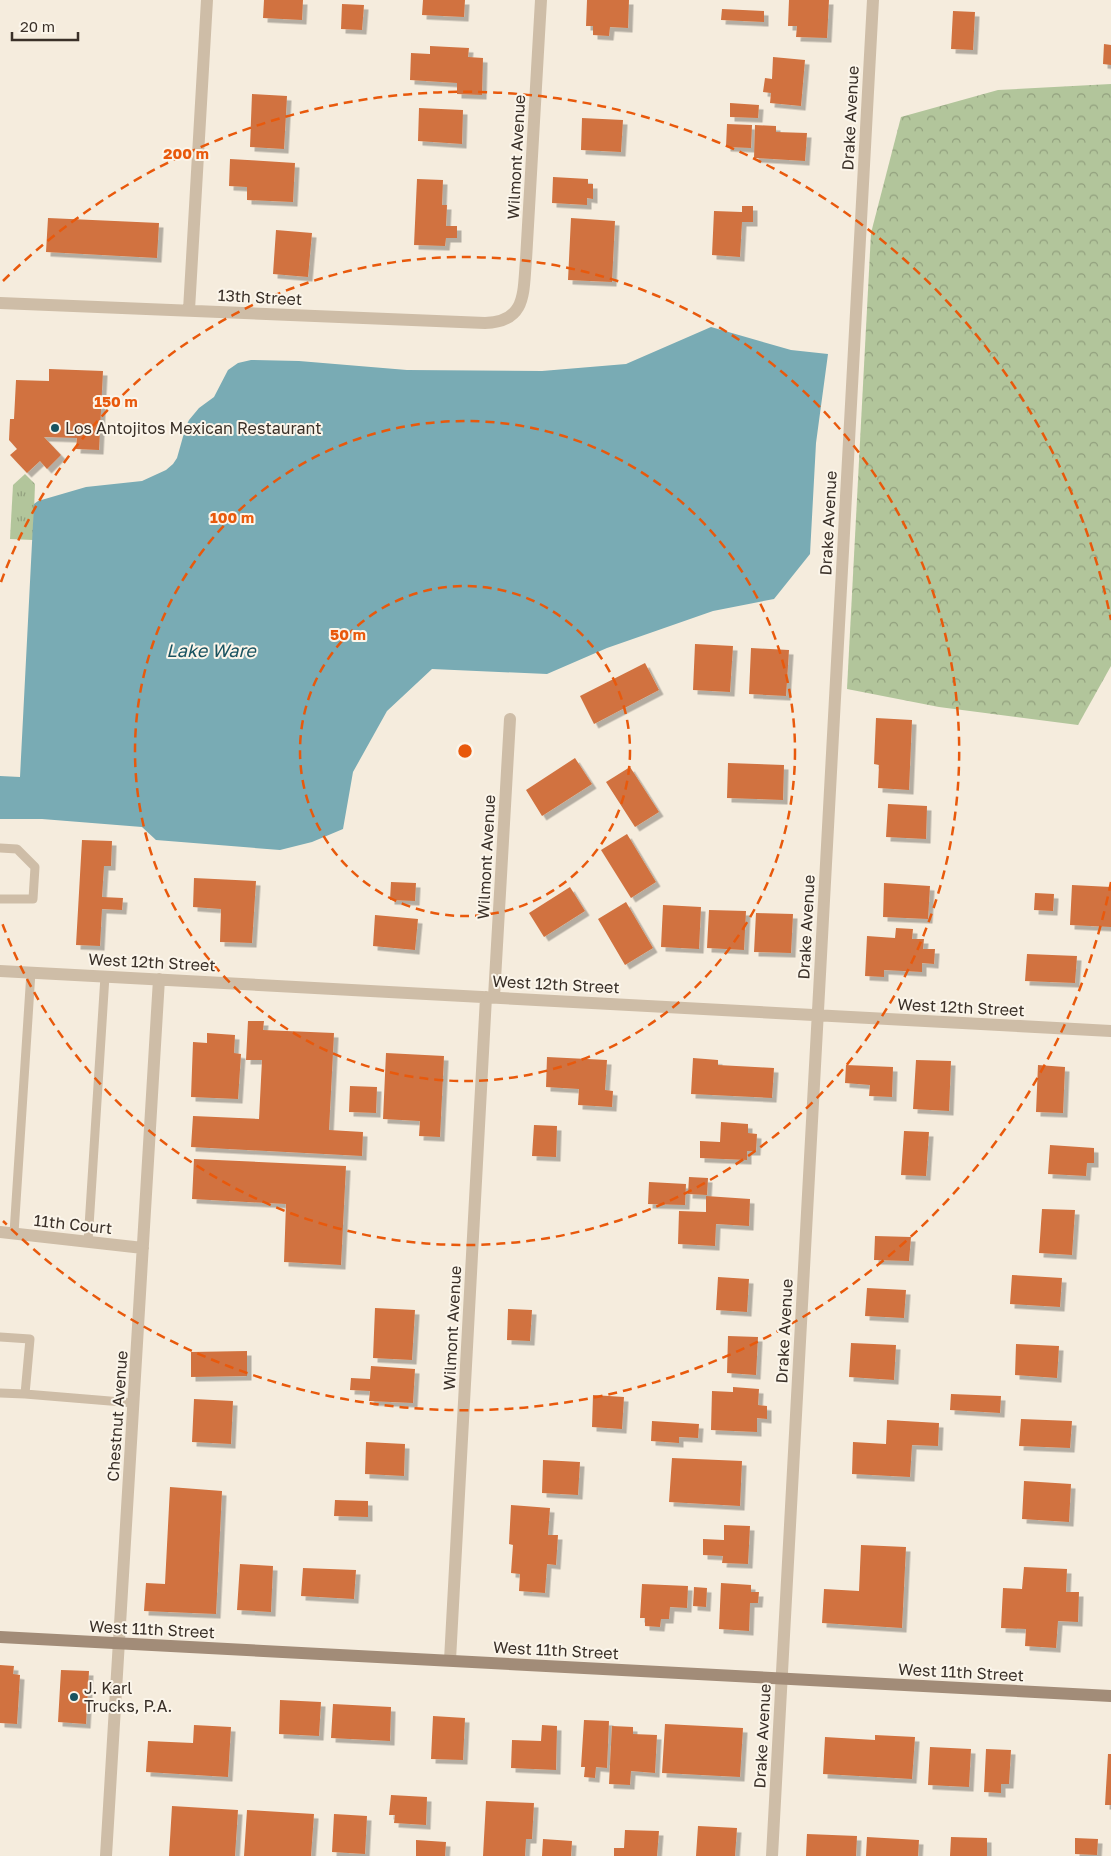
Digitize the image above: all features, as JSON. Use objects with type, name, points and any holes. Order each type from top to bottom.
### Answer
[{"type":"main road","name":"West 11th Street","points":[[0,1637],[1111,1696]]},
{"type":"street","points":[[189,310],[207,0]]},
{"type":"street","name":"Wilmont Avenue","points":[[515,313],[523,293],[526,260],[540,0]]},
{"type":"street","name":"Drake Avenue","points":[[772,1856],[872,0]]},
{"type":"street","name":"13th Street","points":[[0,303],[485,323],[504,321],[515,313]]},
{"type":"street","name":"Wilmont Avenue","points":[[450,1660],[490,997],[510,719]]},
{"type":"street","name":"West 12th Street","points":[[0,971],[159,978],[1111,1031]]},
{"type":"street","name":"Chestnut Avenue","points":[[106,1856],[159,978]]},
{"type":"street","name":"11th Court","points":[[0,1232],[143,1248]]},
{"type":"lane","points":[[0,848],[17,848],[35,867],[33,899],[0,899]]},
{"type":"lane","points":[[14,1233],[31,972]]},
{"type":"lane","points":[[88,1242],[105,976]]},
{"type":"lane","points":[[0,1337],[30,1339],[25,1394]]},
{"type":"lane","points":[[0,1392],[134,1403]]},
{"type":"green space","points":[[1111,84],[1111,666],[1078,725],[939,707],[847,689],[871,233],[901,117],[998,90]]},
{"type":"green space","points":[[25,474],[35,484],[33,540],[10,539],[13,485]]},
{"type":"water","name":"Lake Ware","points":[[711,327],[791,350],[828,354],[816,443],[810,554],[774,599],[713,611],[607,648],[547,674],[432,669],[387,711],[353,772],[343,829],[312,842],[280,850],[156,840],[142,827],[42,819],[0,819],[0,776],[20,777],[34,504],[38,501],[86,487],[142,481],[166,470],[177,458],[189,420],[199,408],[214,397],[228,370],[238,363],[251,360],[299,361],[407,370],[542,371],[626,364]]},
{"type":"building","points":[[264,0],[303,0],[302,20],[263,18]]},
{"type":"building","points":[[423,0],[465,0],[464,17],[422,15]]},
{"type":"building","points":[[587,0],[629,0],[628,28],[610,27],[609,36],[593,35],[593,26],[586,26]]},
{"type":"building","points":[[789,0],[829,0],[827,38],[796,37],[797,26],[788,26]]},
{"type":"building","points":[[342,4],[364,5],[362,30],[341,29]]},
{"type":"building","points":[[722,9],[764,11],[764,22],[721,20]]},
{"type":"building","points":[[953,11],[975,12],[973,50],[951,49]]},
{"type":"building","points":[[1104,44],[1111,45],[1111,65],[1103,64]]},
{"type":"building","points":[[430,46],[469,48],[468,57],[483,58],[482,95],[457,94],[457,83],[410,80],[411,53],[430,54]]},
{"type":"building","points":[[773,57],[805,60],[801,106],[770,103],[771,93],[763,92],[765,78],[772,79]]},
{"type":"building","points":[[252,94],[287,96],[284,149],[250,147]]},
{"type":"building","points":[[730,103],[759,105],[758,118],[730,117]]},
{"type":"building","points":[[419,108],[463,110],[462,144],[418,141]]},
{"type":"building","points":[[582,118],[623,120],[621,152],[581,150]]},
{"type":"building","points":[[727,124],[752,125],[751,148],[726,147]]},
{"type":"building","points":[[755,125],[776,126],[776,132],[807,133],[805,161],[754,158]]},
{"type":"building","points":[[230,159],[295,163],[293,202],[247,200],[247,187],[229,186]]},
{"type":"building","points":[[553,177],[588,179],[588,184],[593,184],[593,199],[587,198],[587,205],[552,203]]},
{"type":"building","points":[[417,179],[443,180],[442,205],[447,205],[446,226],[457,226],[457,238],[446,238],[445,246],[414,245]]},
{"type":"building","points":[[742,206],[753,206],[753,222],[742,222],[740,257],[712,255],[714,211],[742,212]]},
{"type":"building","points":[[48,218],[159,223],[157,258],[46,252]]},
{"type":"building","points":[[571,218],[615,221],[612,282],[568,280]]},
{"type":"building","points":[[276,230],[312,233],[308,277],[273,274]]},
{"type":"building","name":"Los Antojitos Mexican Restaurant","points":[[49,369],[103,371],[99,450],[76,449],[77,438],[44,437],[61,455],[47,469],[40,461],[27,473],[10,455],[17,449],[9,440],[10,419],[14,419],[16,380],[49,381]]},
{"type":"building","points":[[695,644],[733,646],[730,692],[693,690]]},
{"type":"building","points":[[751,648],[789,650],[786,696],[749,694]]},
{"type":"building","points":[[645,663],[659,690],[594,724],[580,696]]},
{"type":"building","points":[[876,718],[912,720],[909,790],[878,788],[879,765],[874,764]]},
{"type":"building","points":[[575,758],[592,784],[542,816],[526,790]]},
{"type":"building","points":[[728,763],[784,765],[783,800],[727,798]]},
{"type":"building","points":[[630,767],[659,812],[635,827],[606,782]]},
{"type":"building","points":[[888,804],[927,806],[926,839],[886,837]]},
{"type":"building","points":[[627,834],[656,882],[631,898],[601,850]]},
{"type":"building","points":[[82,840],[112,841],[111,866],[104,866],[102,897],[123,898],[122,910],[102,909],[100,946],[76,945]]},
{"type":"building","points":[[194,878],[256,881],[252,943],[220,942],[221,909],[193,907]]},
{"type":"building","points":[[391,882],[416,883],[415,901],[390,900]]},
{"type":"building","points":[[884,883],[930,886],[928,919],[883,917]]},
{"type":"building","points":[[1072,885],[1111,887],[1111,927],[1070,925]]},
{"type":"building","points":[[570,887],[585,911],[544,937],[529,913]]},
{"type":"building","points":[[1035,893],[1054,894],[1053,911],[1034,910]]},
{"type":"building","points":[[626,902],[653,948],[625,965],[598,919]]},
{"type":"building","points":[[663,905],[701,907],[699,949],[661,947]]},
{"type":"building","points":[[709,910],[746,911],[744,950],[707,948]]},
{"type":"building","points":[[756,913],[793,914],[791,953],[754,952]]},
{"type":"building","points":[[375,915],[418,919],[415,950],[373,946]]},
{"type":"building","points":[[896,928],[913,929],[912,939],[924,939],[923,949],[935,949],[934,964],[922,963],[922,972],[884,970],[884,977],[865,976],[867,936],[895,938]]},
{"type":"building","points":[[1027,954],[1077,956],[1075,983],[1025,981]]},
{"type":"building","points":[[248,1021],[264,1021],[263,1030],[334,1033],[329,1130],[363,1132],[362,1156],[191,1147],[193,1116],[259,1119],[262,1060],[246,1060]]},
{"type":"building","points":[[207,1033],[235,1035],[234,1053],[241,1054],[238,1099],[191,1097],[193,1042],[207,1043]]},
{"type":"building","points":[[386,1053],[444,1056],[440,1137],[419,1136],[420,1121],[383,1119]]},
{"type":"building","points":[[547,1057],[607,1060],[605,1090],[613,1091],[612,1107],[578,1105],[579,1089],[546,1087]]},
{"type":"building","points":[[693,1058],[718,1060],[718,1065],[774,1068],[772,1098],[691,1094]]},
{"type":"building","points":[[916,1060],[951,1061],[949,1111],[913,1109]]},
{"type":"building","points":[[846,1065],[893,1067],[892,1097],[869,1096],[870,1085],[845,1083]]},
{"type":"building","points":[[1038,1065],[1065,1067],[1063,1113],[1036,1112]]},
{"type":"building","points":[[350,1086],[377,1087],[376,1113],[349,1112]]},
{"type":"building","points":[[721,1122],[748,1124],[748,1133],[757,1134],[756,1151],[747,1151],[747,1160],[700,1158],[700,1141],[720,1142]]},
{"type":"building","points":[[534,1125],[557,1126],[556,1157],[532,1156]]},
{"type":"building","points":[[904,1131],[929,1132],[926,1176],[901,1175]]},
{"type":"building","points":[[1050,1145],[1094,1148],[1094,1163],[1087,1163],[1086,1176],[1048,1174]]},
{"type":"building","points":[[194,1159],[346,1166],[341,1265],[284,1262],[286,1204],[192,1199]]},
{"type":"building","points":[[689,1177],[708,1178],[707,1195],[688,1194]]},
{"type":"building","points":[[649,1182],[686,1184],[685,1205],[648,1204]]},
{"type":"building","points":[[706,1196],[750,1199],[749,1226],[716,1224],[715,1246],[678,1244],[679,1211],[706,1212]]},
{"type":"building","points":[[1042,1209],[1075,1210],[1072,1255],[1039,1253]]},
{"type":"building","points":[[875,1236],[911,1237],[909,1261],[874,1260]]},
{"type":"building","points":[[1012,1275],[1062,1278],[1060,1307],[1010,1304]]},
{"type":"building","points":[[718,1277],[749,1279],[747,1312],[716,1310]]},
{"type":"building","points":[[867,1288],[906,1290],[904,1318],[865,1316]]},
{"type":"building","points":[[375,1308],[415,1310],[412,1360],[373,1358]]},
{"type":"building","points":[[508,1309],[532,1310],[530,1341],[507,1340]]},
{"type":"building","points":[[728,1336],[758,1337],[756,1375],[727,1373]]},
{"type":"building","points":[[851,1343],[896,1345],[894,1380],[849,1377]]},
{"type":"building","points":[[1016,1344],[1059,1346],[1057,1378],[1015,1375]]},
{"type":"building","points":[[247,1351],[247,1376],[191,1377],[191,1352]]},
{"type":"building","points":[[371,1366],[415,1369],[413,1403],[369,1401],[370,1391],[350,1390],[351,1378],[370,1379]]},
{"type":"building","points":[[733,1387],[759,1389],[758,1405],[767,1406],[767,1419],[757,1418],[757,1432],[711,1430],[712,1391],[733,1392]]},
{"type":"building","points":[[951,1394],[1001,1396],[1000,1413],[950,1410]]},
{"type":"building","points":[[593,1395],[624,1397],[622,1429],[592,1427]]},
{"type":"building","points":[[194,1399],[233,1401],[231,1444],[192,1442]]},
{"type":"building","points":[[1021,1419],[1072,1421],[1070,1448],[1019,1446]]},
{"type":"building","points":[[887,1420],[939,1423],[938,1446],[912,1445],[910,1477],[852,1474],[853,1442],[886,1444]]},
{"type":"building","points":[[652,1421],[699,1424],[698,1438],[679,1437],[679,1443],[651,1441]]},
{"type":"building","points":[[366,1442],[405,1444],[404,1476],[365,1474]]},
{"type":"building","points":[[672,1458],[742,1461],[740,1506],[669,1502]]},
{"type":"building","points":[[543,1460],[580,1462],[578,1495],[542,1493]]},
{"type":"building","points":[[1024,1481],[1071,1484],[1069,1522],[1022,1519]]},
{"type":"building","points":[[170,1487],[222,1491],[216,1614],[144,1611],[146,1583],[165,1584]]},
{"type":"building","points":[[335,1500],[368,1501],[368,1517],[334,1516]]},
{"type":"building","points":[[511,1505],[550,1508],[548,1535],[558,1535],[556,1565],[547,1564],[545,1593],[519,1591],[520,1574],[511,1573],[513,1545],[509,1544]]},
{"type":"building","points":[[724,1525],[750,1526],[748,1564],[722,1563],[723,1556],[703,1555],[703,1539],[724,1540]]},
{"type":"building","points":[[861,1545],[906,1547],[902,1628],[822,1623],[824,1589],[859,1591]]},
{"type":"building","points":[[240,1564],[273,1566],[271,1612],[237,1610]]},
{"type":"building","points":[[1024,1567],[1067,1569],[1066,1592],[1079,1592],[1078,1622],[1058,1621],[1056,1648],[1025,1646],[1026,1629],[1001,1628],[1003,1588],[1022,1589]]},
{"type":"building","points":[[303,1568],[356,1570],[354,1599],[301,1596]]},
{"type":"building","points":[[721,1583],[751,1585],[751,1592],[759,1592],[758,1603],[750,1603],[749,1631],[719,1629]]},
{"type":"building","points":[[642,1584],[688,1586],[687,1608],[670,1607],[669,1619],[661,1619],[660,1627],[645,1626],[645,1618],[640,1618]]},
{"type":"building","points":[[694,1587],[707,1588],[706,1607],[693,1606]]},
{"type":"building","points":[[0,1665],[14,1666],[13,1674],[20,1675],[17,1724],[0,1723]]},
{"type":"building","name":"J. Karl Trucks, P.A.","points":[[61,1670],[89,1671],[86,1724],[58,1722]]},
{"type":"building","points":[[280,1700],[321,1702],[319,1736],[279,1734]]},
{"type":"building","points":[[333,1704],[391,1707],[390,1741],[331,1738]]},
{"type":"building","points":[[433,1716],[465,1718],[463,1760],[431,1759]]},
{"type":"building","points":[[584,1720],[609,1721],[607,1768],[596,1767],[595,1778],[584,1777],[585,1767],[581,1767]]},
{"type":"building","points":[[665,1724],[743,1728],[740,1777],[662,1773]]},
{"type":"building","points":[[194,1725],[231,1727],[228,1777],[146,1772],[148,1741],[193,1743]]},
{"type":"building","points":[[542,1725],[557,1726],[556,1770],[511,1768],[512,1740],[541,1741]]},
{"type":"building","points":[[612,1726],[633,1727],[633,1734],[657,1735],[655,1773],[631,1771],[630,1785],[609,1784]]},
{"type":"building","points":[[875,1735],[915,1737],[912,1779],[823,1774],[825,1737],[875,1740]]},
{"type":"building","points":[[930,1747],[971,1749],[969,1787],[928,1785]]},
{"type":"building","points":[[986,1749],[1011,1750],[1009,1784],[1001,1784],[1001,1793],[984,1792]]},
{"type":"building","points":[[1108,1754],[1111,1754],[1111,1805],[1105,1805]]},
{"type":"building","points":[[391,1795],[427,1797],[426,1825],[394,1823],[395,1815],[389,1815]]},
{"type":"building","points":[[486,1801],[534,1803],[532,1839],[526,1839],[525,1856],[483,1856]]},
{"type":"building","points":[[172,1806],[238,1810],[235,1856],[169,1856]]},
{"type":"building","points":[[247,1810],[314,1814],[311,1856],[244,1856]]},
{"type":"building","points":[[334,1814],[367,1816],[365,1854],[332,1852]]},
{"type":"building","points":[[698,1826],[737,1828],[735,1856],[696,1856]]},
{"type":"building","points":[[625,1830],[659,1831],[657,1856],[614,1856],[614,1848],[624,1848]]},
{"type":"building","points":[[807,1834],[857,1836],[856,1856],[806,1856]]},
{"type":"building","points":[[867,1837],[919,1840],[918,1856],[866,1856]]},
{"type":"building","points":[[951,1837],[987,1838],[987,1856],[950,1856]]},
{"type":"building","points":[[1075,1838],[1098,1839],[1097,1855],[1075,1854]]},
{"type":"building","points":[[543,1839],[572,1841],[571,1856],[542,1856]]},
{"type":"building","points":[[416,1840],[446,1842],[445,1856],[416,1856]]},
{"type":"place","name":"Los Antojitos Mexican Restaurant","points":[[55,428]]},
{"type":"place","name":"J. Karl Trucks, P.A.","points":[[74,1697]]}]
